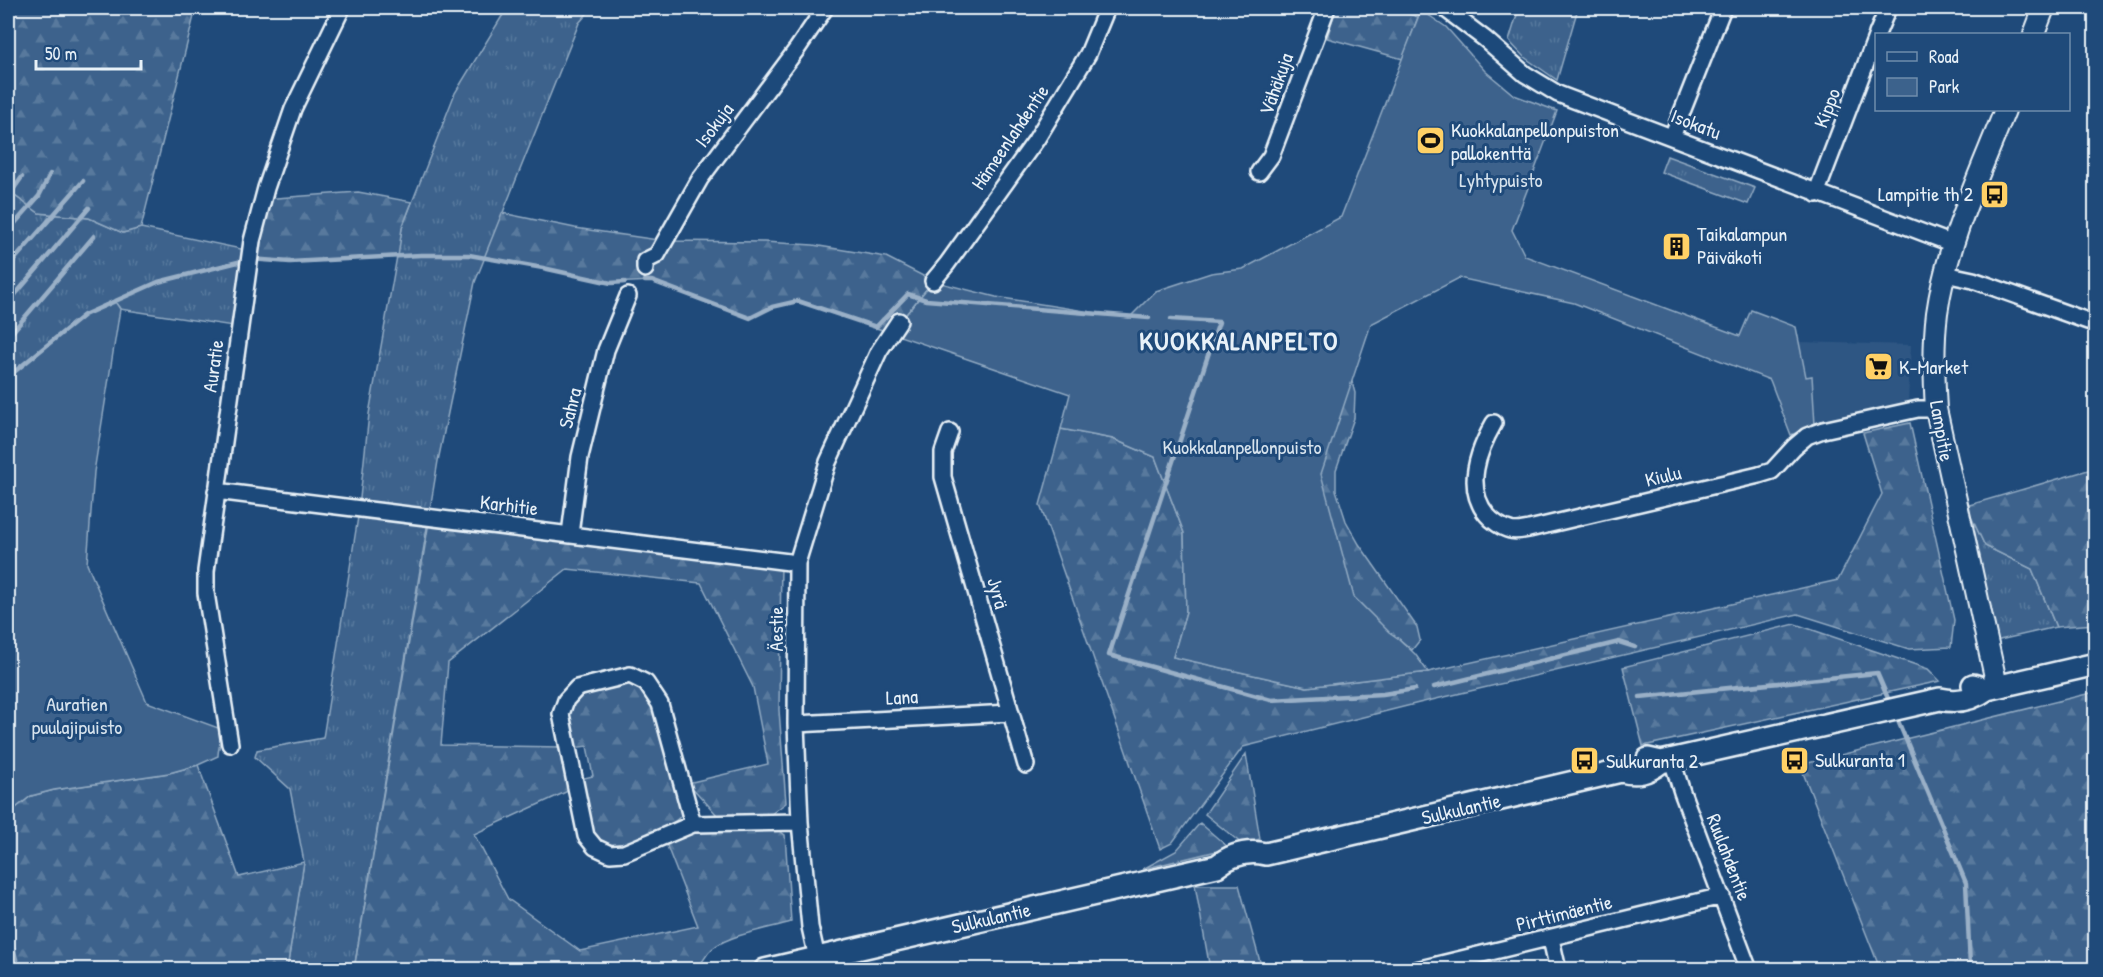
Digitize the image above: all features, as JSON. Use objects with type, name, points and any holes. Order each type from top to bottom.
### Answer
[{"type":"main road","name":"Sulkulantie","points":[[765,969],[1217,866],[1231,869],[1255,864],[1266,854],[1621,771],[1634,774],[1650,771],[1667,761],[1940,699],[1951,690],[1963,687],[1973,685],[1992,688],[2096,664]]},
{"type":"street","name":"Auratie","points":[[230,744],[206,594],[206,571],[255,230],[266,188],[293,109],[342,8]]},
{"type":"street","name":"Isokuja","points":[[645,269],[645,261],[657,255],[700,179],[825,8]]},
{"type":"street","name":"Hämeenlahdentie","points":[[933,281],[948,264],[1036,140],[1088,54],[1107,8]]},
{"type":"street","name":"Vähäkuja","points":[[1260,172],[1271,156],[1327,8]]},
{"type":"street","name":"Isokatu","points":[[1444,8],[1485,39],[1525,74],[1558,94],[1816,194],[1953,244]]},
{"type":"street","points":[[1672,137],[1723,8]]},
{"type":"street","name":"Kippo","points":[[1878,33],[1888,8]]},
{"type":"street","points":[[2034,33],[2044,8]]},
{"type":"street","name":"Kippo","points":[[1816,194],[1875,41]]},
{"type":"street","name":"Lampitie","points":[[1992,688],[1936,409],[1934,356],[1937,314],[1953,244],[2005,111]]},
{"type":"street","points":[[1945,274],[1973,280],[2096,324]]},
{"type":"street","name":"Sahra","points":[[570,534],[582,446],[606,350],[628,296]]},
{"type":"street","name":"Äestie","points":[[817,958],[810,927],[800,822],[796,724],[797,563],[828,462],[879,351],[899,321]]},
{"type":"street","name":"Kiulu","points":[[1494,423],[1483,442],[1476,466],[1476,493],[1481,508],[1492,521],[1510,530],[1529,529],[1759,476],[1772,471],[1807,436],[1823,430],[1918,409],[1936,409]]},
{"type":"street","name":"Jyrä","points":[[950,432],[943,452],[943,477],[1026,765]]},
{"type":"street","name":"Karhitie","points":[[216,491],[797,563]]},
{"type":"street","points":[[693,824],[660,704],[646,683],[630,675],[577,688],[566,700],[561,714],[586,836],[595,848],[610,854],[624,853],[693,824],[800,822]]},
{"type":"street","name":"Lana","points":[[796,724],[1010,713]]},
{"type":"street","name":"Ruulahdentie","points":[[1667,761],[1749,969]]},
{"type":"street","name":"Pirttimäentie","points":[[1416,969],[1551,939],[1722,896]]},
{"type":"street","points":[[1551,939],[1558,969]]},
{"type":"shaded area","points":[[1799,342],[1911,345],[1908,403],[1815,425],[1812,377],[1806,378]]},
{"type":"green space","points":[[8,8],[196,8],[141,228],[123,233],[89,218],[39,213],[8,191]]},
{"type":"green space","points":[[507,8],[592,8],[579,23],[475,282],[438,461],[354,969],[287,969],[304,862],[290,789],[255,757],[257,750],[323,738],[358,517],[369,414],[402,228],[455,93]]},
{"type":"green space","points":[[1336,8],[1391,8],[1418,17],[1403,59],[1327,38]]},
{"type":"green space","points":[[1519,8],[1578,8],[1557,80],[1524,57],[1509,41]]},
{"type":"green space","name":"Kuokkalanpellonpuisto","points":[[1421,10],[1446,27],[1485,71],[1514,95],[1557,111],[1512,230],[1525,256],[1740,336],[1751,310],[1796,327],[1806,377],[1812,376],[1815,425],[1791,435],[1770,380],[1574,303],[1459,278],[1371,324],[1321,474],[1354,597],[1415,654],[1428,672],[1307,687],[1173,657],[1186,612],[1184,533],[1155,457],[1113,439],[1061,429],[1070,394],[891,333],[933,281],[996,297],[1129,318],[1156,291],[1211,273],[1243,269],[1341,217]]},
{"type":"green space","points":[[1667,156],[1755,188],[1748,204],[1661,172]]},
{"type":"green space","points":[[8,191],[39,213],[89,218],[123,233],[141,228],[246,250],[233,326],[120,309],[114,301],[84,315],[8,377]]},
{"type":"green space","points":[[358,192],[412,202],[402,228],[398,257],[290,262],[258,260],[259,253],[251,251],[263,199]]},
{"type":"green space","points":[[502,213],[575,228],[665,241],[813,245],[886,257],[933,281],[891,333],[798,301],[772,307],[750,318],[652,281],[611,283],[484,258]]},
{"type":"green space","name":"Auratien puulajipuisto","points":[[114,300],[120,309],[94,472],[87,564],[147,702],[221,729],[218,756],[198,765],[169,773],[54,790],[31,796],[8,814],[8,377],[84,315]]},
{"type":"green space","points":[[1352,382],[1355,393],[1354,418],[1336,470],[1336,490],[1346,521],[1359,544],[1417,627],[1420,640],[1412,650],[1399,639],[1362,624],[1298,464]]},
{"type":"green space","points":[[1910,423],[1954,620],[1951,647],[1909,649],[1798,614],[1243,747],[1172,843],[1160,849],[1040,505],[1061,429],[1113,439],[1155,457],[1184,533],[1186,612],[1173,657],[1307,687],[1428,672],[1838,580],[1882,494],[1863,433]]},
{"type":"green space","points":[[2095,468],[2095,624],[2056,627],[2032,569],[1985,546],[1966,506]]},
{"type":"green space","points":[[1966,506],[1985,546],[2032,569],[2056,627],[1995,641]]},
{"type":"green space","points":[[430,516],[781,562],[779,710],[786,803],[771,814],[718,816],[688,783],[768,764],[753,687],[701,583],[567,569],[448,663],[441,745],[562,747],[568,791],[474,834],[508,899],[580,951],[698,926],[665,841],[681,834],[775,828],[785,835],[791,922],[720,943],[698,965],[689,969],[354,970]]},
{"type":"green space","points":[[1795,624],[1928,669],[1940,681],[1643,746],[1623,667]]},
{"type":"green space","points":[[626,682],[642,688],[655,707],[682,805],[681,816],[672,823],[630,843],[610,847],[597,838],[588,819],[580,779],[593,776],[587,746],[573,748],[568,715],[570,706],[582,694]]},
{"type":"green space","points":[[2095,692],[2095,969],[1880,969],[1800,765]]},
{"type":"green space","points":[[1246,754],[1260,839],[1242,844],[1205,814]]},
{"type":"green space","points":[[198,765],[239,877],[304,862],[287,969],[20,969],[8,921],[8,814],[31,796],[54,790],[169,773]]},
{"type":"green space","points":[[1200,823],[1229,848],[1143,869],[1176,851]]},
{"type":"green space","points":[[1195,885],[1239,885],[1262,969],[1210,969]]},
{"type":"green space","points":[[8,923],[19,969],[8,969]]},
{"type":"waterway","points":[[8,231],[39,196],[50,174]]},
{"type":"waterway","points":[[8,197],[22,177]]},
{"type":"waterway","points":[[8,267],[83,181]]},
{"type":"waterway","points":[[8,303],[89,208]]},
{"type":"waterway","points":[[8,337],[94,236]]},
{"type":"waterway","points":[[8,377],[84,315],[158,282],[250,259],[290,262],[421,255],[469,255],[611,283],[625,282]]},
{"type":"waterway","points":[[645,281],[652,281],[750,318],[772,307],[798,301],[876,327],[908,294],[926,300],[1149,318]]},
{"type":"waterway","points":[[1171,319],[1219,322],[1109,655],[1271,700],[1383,694],[1415,689]]},
{"type":"waterway","points":[[1434,687],[1619,642],[1635,647]]},
{"type":"waterway","points":[[1640,697],[1877,673],[1890,703]]},
{"type":"waterway","points":[[1896,716],[1966,883],[1972,970]]},
{"type":"place","name":"Kuokkalanpellonpuiston pallokenttä","points":[[1430,141]]},
{"type":"place","name":"Lampitie th 2","points":[[1994,194]]},
{"type":"place","name":"Taikalampun Päiväkoti","points":[[1676,246]]},
{"type":"place","name":"K-Market","points":[[1878,367]]},
{"type":"place","name":"Sulkuranta 1","points":[[1794,760]]},
{"type":"place","name":"Sulkuranta 2","points":[[1585,761]]},
{"type":"district","name":"KUOKKALANPELTO","points":[[1239,341]]},
{"type":"park label","name":"Lyhtypuisto","points":[[1501,180]]}]
